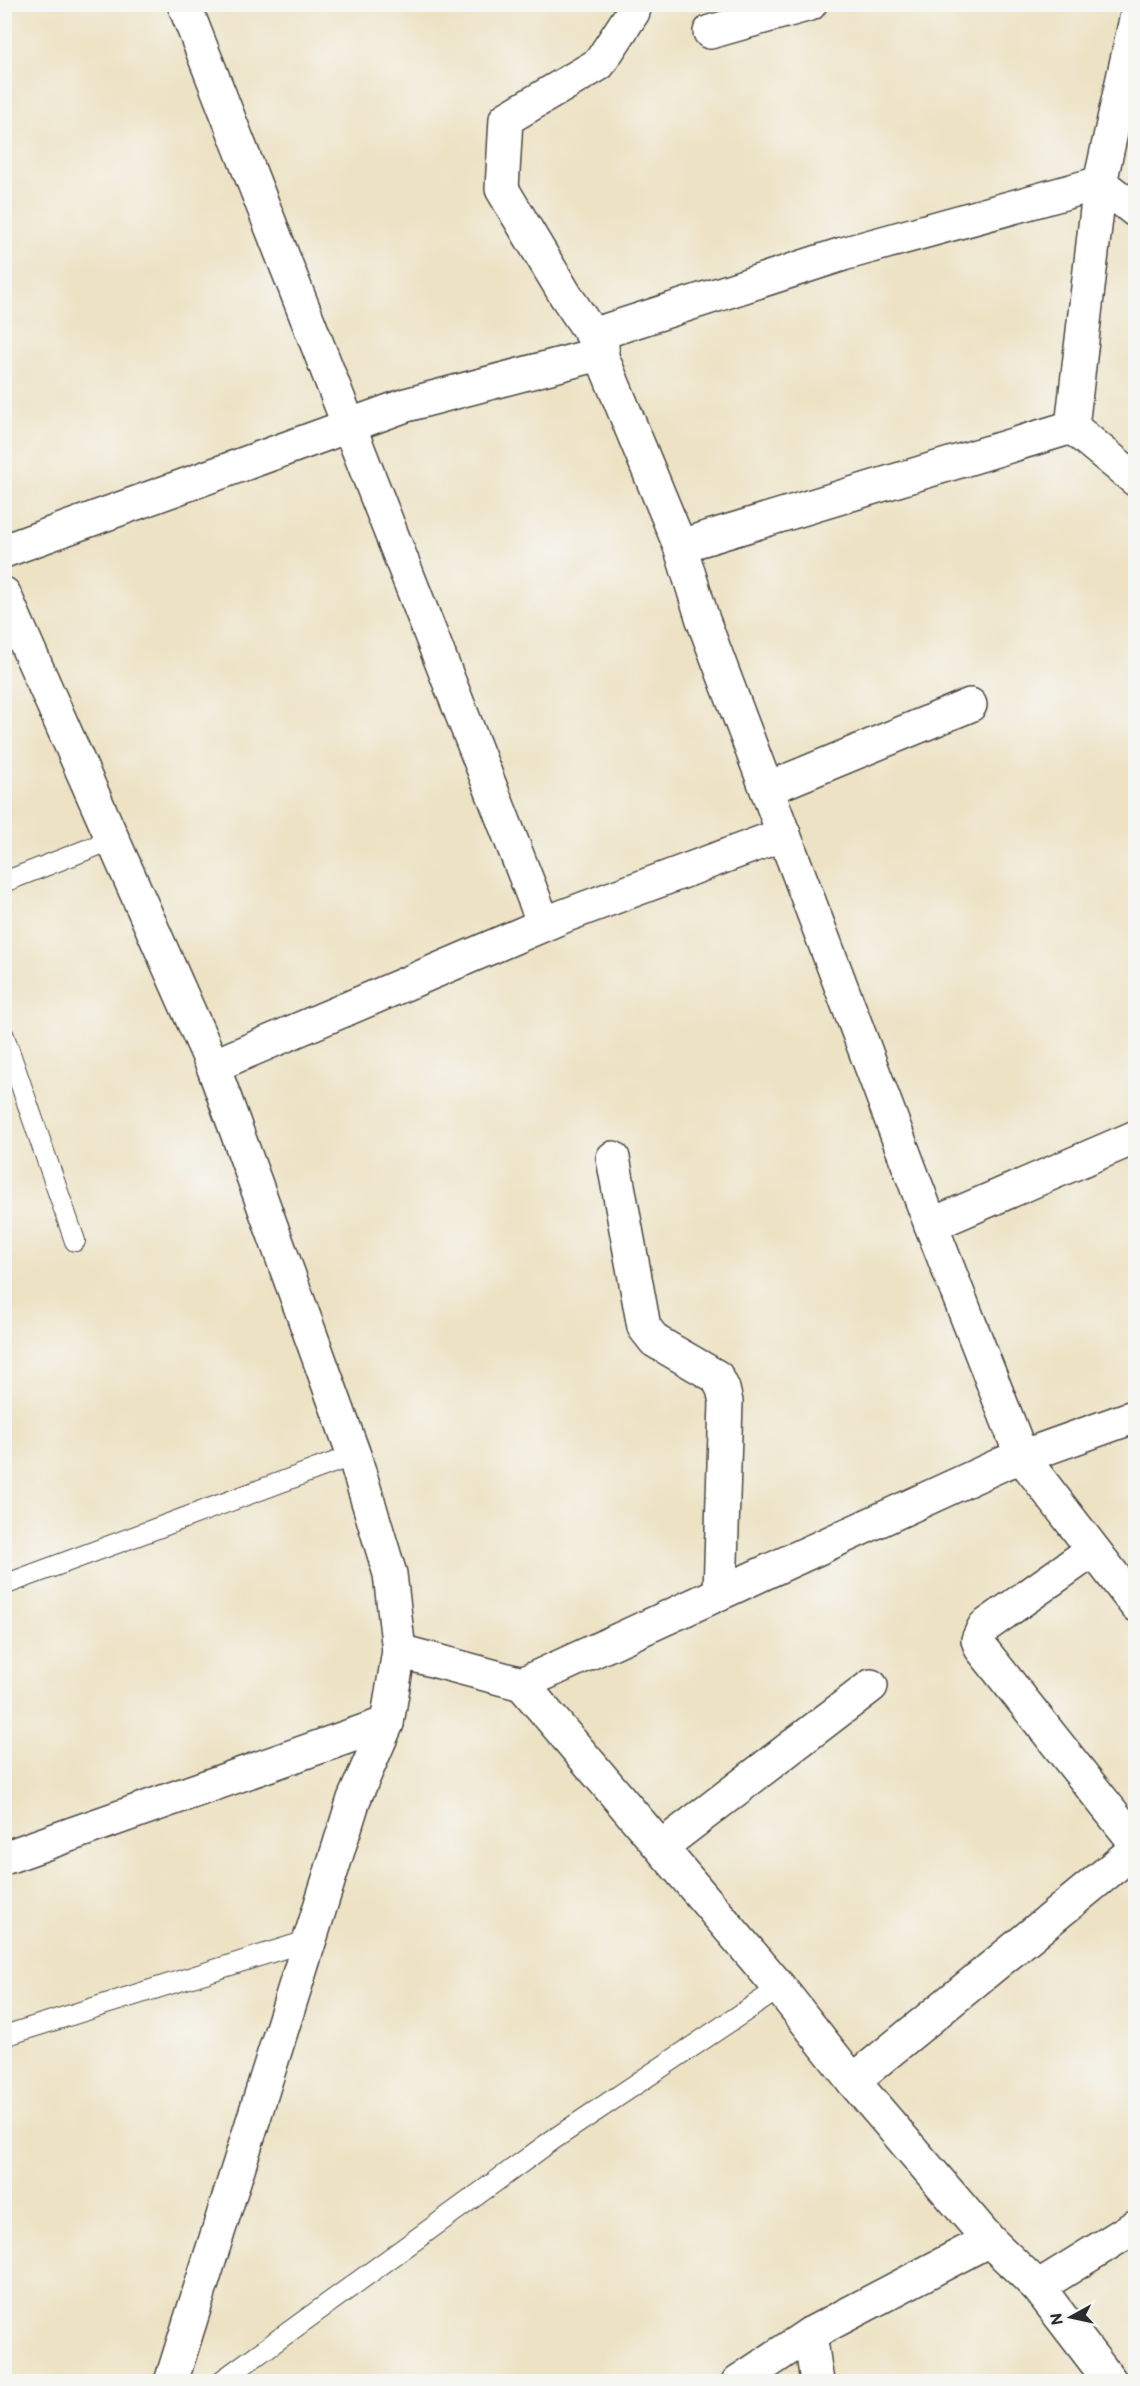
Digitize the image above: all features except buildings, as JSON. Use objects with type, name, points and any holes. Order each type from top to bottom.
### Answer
[{"type":"street","points":[[184,4],[544,924]]},
{"type":"street","points":[[602,349],[566,296],[502,189],[506,119],[599,64],[633,12],[635,4]]},
{"type":"street","points":[[710,32],[810,4]]},
{"type":"street","points":[[1072,427],[1100,183],[1136,19]]},
{"type":"street","points":[[1100,183],[843,254],[613,328],[603,332],[602,357],[680,546],[703,620],[931,1226],[1022,1457],[1136,1605]]},
{"type":"street","points":[[1100,183],[1136,211]]},
{"type":"street","points":[[4,551],[406,405],[588,357],[602,349]]},
{"type":"street","points":[[680,546],[1072,427]]},
{"type":"street","points":[[1072,427],[1136,480]]},
{"type":"street","points":[[4,594],[213,1066],[354,1455],[390,1574],[399,1651],[387,1723],[354,1799],[171,2382]]},
{"type":"street","points":[[767,789],[970,705]]},
{"type":"street","points":[[213,1066],[544,924],[784,834]]},
{"type":"street","points":[[931,1226],[1136,1137]]},
{"type":"street","points":[[613,1158],[644,1327],[655,1341],[717,1377],[723,1389],[726,1402],[720,1593]]},
{"type":"street","points":[[522,1684],[1002,1464],[1136,1416]]},
{"type":"street","points":[[1093,1550],[984,1627],[978,1640],[981,1648],[1136,1843]]},
{"type":"street","points":[[399,1651],[522,1684],[780,1988],[853,2081],[989,2240],[1038,2287],[1111,2382]]},
{"type":"street","points":[[661,1847],[872,1686]]},
{"type":"street","points":[[4,1858],[387,1723]]},
{"type":"street","points":[[853,2081],[1136,1849]]},
{"type":"street","points":[[1038,2287],[1136,2226]]},
{"type":"street","points":[[738,2382],[810,2334],[989,2240]]},
{"type":"street","points":[[810,2334],[817,2382]]},
{"type":"lane","points":[[4,882],[114,839]]},
{"type":"lane","points":[[4,1036],[75,1241]]},
{"type":"lane","points":[[4,1585],[354,1455]]},
{"type":"lane","points":[[4,2036],[310,1940]]},
{"type":"lane","points":[[220,2382],[554,2139],[780,1988]]}]
